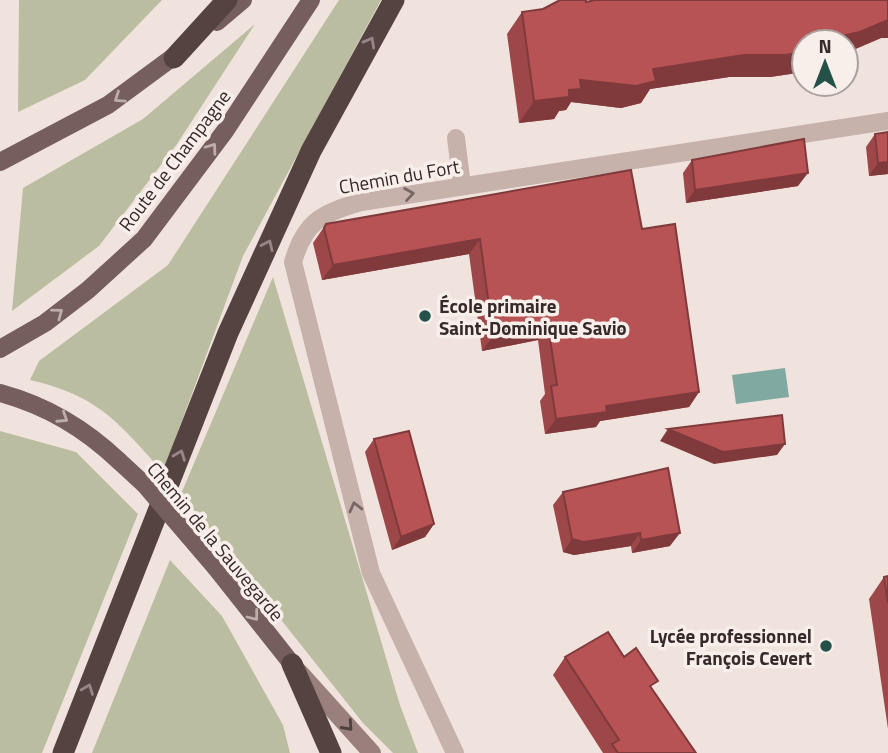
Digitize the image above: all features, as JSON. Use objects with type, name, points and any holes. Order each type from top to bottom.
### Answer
[{"type":"highway","points":[[174,58],[227,0]]},
{"type":"highway","points":[[63,753],[228,332],[311,151],[394,0]]},
{"type":"highway","points":[[292,664],[331,753]]},
{"type":"main road","points":[[0,162],[108,106],[174,58],[243,0]]},
{"type":"main road","name":"Route de Champagne","points":[[0,349],[45,323],[88,290],[144,239],[225,131],[311,0]]},
{"type":"main road","name":"Chemin de la Sauvegarde","points":[[0,393],[33,402],[58,414],[120,461],[145,485],[216,568],[292,664]]},
{"type":"street","name":"Chemin du Fort","points":[[455,753],[371,573],[293,262],[301,236],[327,212],[362,202],[888,121]]},
{"type":"street","points":[[456,138],[462,186]]},
{"type":"street","name":"Chemin de la Sauvegarde","points":[[292,664],[372,753]]},
{"type":"green space","points":[[19,0],[162,0],[85,80],[18,112]]},
{"type":"green space","points":[[339,0],[381,0],[243,256],[163,472],[106,413],[74,394],[30,380],[39,361],[168,265]]},
{"type":"green space","points":[[255,24],[177,144],[99,246],[12,311],[23,188],[143,119]]},
{"type":"green space","points":[[273,277],[400,705],[418,753],[393,753],[363,723],[181,494]]},
{"type":"green space","points":[[0,431],[76,452],[138,514],[42,753],[0,753]]},
{"type":"green space","points":[[170,560],[222,616],[283,725],[290,753],[92,753]]},
{"type":"water","points":[[785,368],[789,397],[736,404],[732,375]]},
{"type":"building","points":[[560,0],[888,0],[888,20],[860,32],[860,28],[790,28],[790,54],[744,55],[653,69],[656,81],[636,86],[580,80],[581,89],[569,90],[569,97],[534,101],[522,12],[543,9]]},
{"type":"building","points":[[888,132],[888,162],[878,163],[875,134]]},
{"type":"building","points":[[804,139],[808,173],[695,190],[692,160]]},
{"type":"building","points":[[631,170],[642,229],[675,224],[699,392],[606,406],[607,412],[556,419],[551,386],[557,385],[548,325],[493,336],[480,239],[333,265],[324,228],[326,224]]},
{"type":"building","points":[[782,415],[785,444],[723,452],[668,429]]},
{"type":"building","points":[[409,431],[434,524],[401,537],[374,439]]},
{"type":"building","points":[[668,468],[680,533],[641,540],[640,533],[584,542],[572,539],[563,492]]},
{"type":"building","points":[[888,576],[888,603],[884,577]]},
{"type":"building","points":[[608,632],[624,657],[636,648],[658,681],[650,686],[696,753],[618,753],[612,744],[619,740],[565,657]]},
{"type":"place","name":"École primaire Saint-Dominique Savio","points":[[425,316]]},
{"type":"place","name":"Lycée professionnel François Cevert","points":[[826,646]]}]
